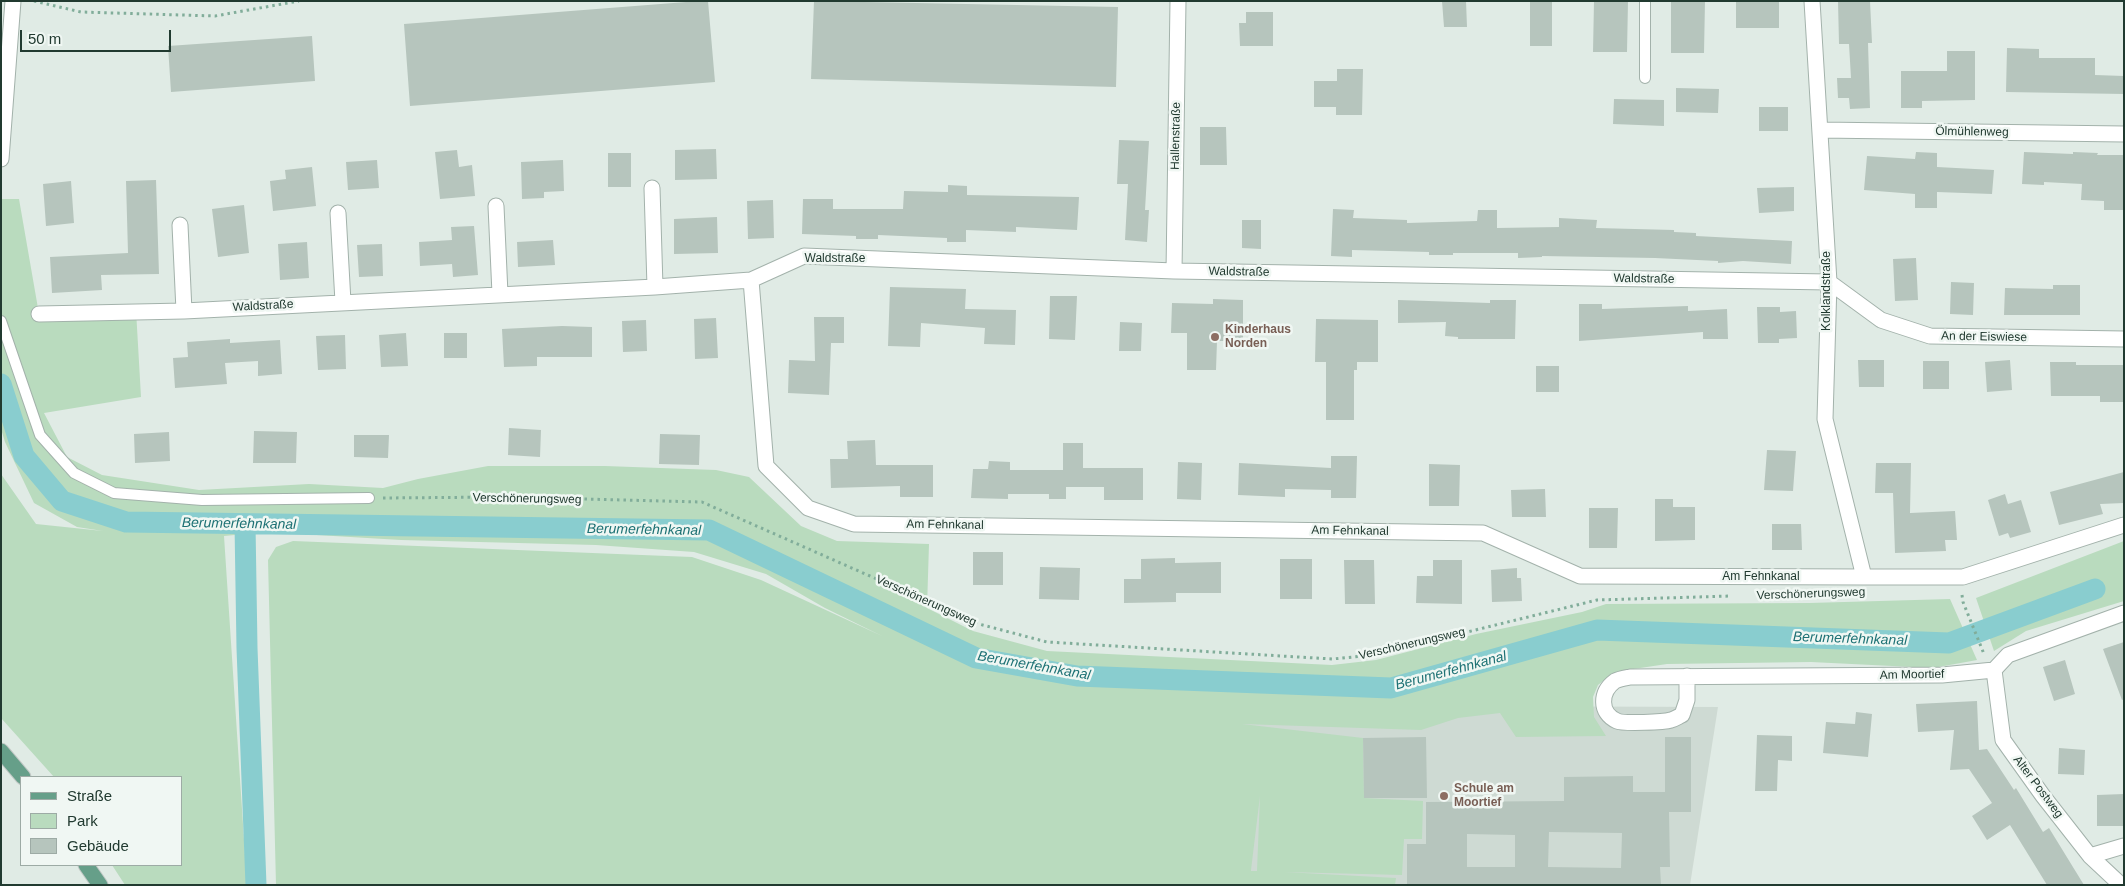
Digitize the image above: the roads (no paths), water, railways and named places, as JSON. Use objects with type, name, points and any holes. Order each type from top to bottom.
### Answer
[{"type":"main road","points":[[1,751],[22,776]]},
{"type":"main road","points":[[87,866],[100,885]]},
{"type":"street","points":[[1,159],[13,1]]},
{"type":"street","name":"Hallenstraße","points":[[1174,270],[1178,1]]},
{"type":"street","name":"Kolklandstraße","points":[[1812,1],[1829,282],[1825,419],[1864,577]]},
{"type":"street","name":"Ölmühlenweg","points":[[1820,130],[2124,134]]},
{"type":"street","points":[[652,188],[655,287]]},
{"type":"street","points":[[496,206],[500,294]]},
{"type":"street","points":[[338,213],[343,302]]},
{"type":"street","points":[[180,225],[184,311]]},
{"type":"street","name":"Waldstraße","points":[[39,314],[184,311],[655,287],[751,280],[804,256],[1174,270],[1829,282]]},
{"type":"street","name":"Am Fehnkanal","points":[[751,280],[766,466],[808,508],[854,524],[1483,533],[1580,576],[1864,577],[1963,577],[2124,525]]},
{"type":"street","name":"An der Eiswiese","points":[[1829,282],[1881,320],[1930,336],[2124,339]]},
{"type":"street","points":[[1994,670],[2008,655],[2124,613]]},
{"type":"street","name":"Am Moortief","points":[[1687,676],[1687,700],[1682,715],[1671,720],[1619,722],[1611,717],[1605,709],[1602,700],[1607,689],[1616,680],[1630,677],[1687,676],[1942,675],[1994,670]]},
{"type":"street","name":"Alter Postweg","points":[[1994,670],[2003,740],[2043,796],[2090,856],[2121,885]]},
{"type":"street","points":[[2090,856],[2124,846]]},
{"type":"lane","points":[[1645,1],[1645,78]]},
{"type":"lane","points":[[1,321],[40,435],[74,473],[114,493],[202,500],[368,498]]},
{"type":"waterway","name":"Berumerfehnkanal","points":[[1,384],[24,456],[62,501],[126,522],[709,530],[976,658],[1077,676],[1391,688],[1597,630],[1949,643],[2095,589]]},
{"type":"waterway","points":[[245,524],[247,648],[256,885]]},
{"type":"place","name":"Kinderhaus Norden","points":[[1215,337]]},
{"type":"place","name":"Schule am Moortief","points":[[1444,796]]}]
